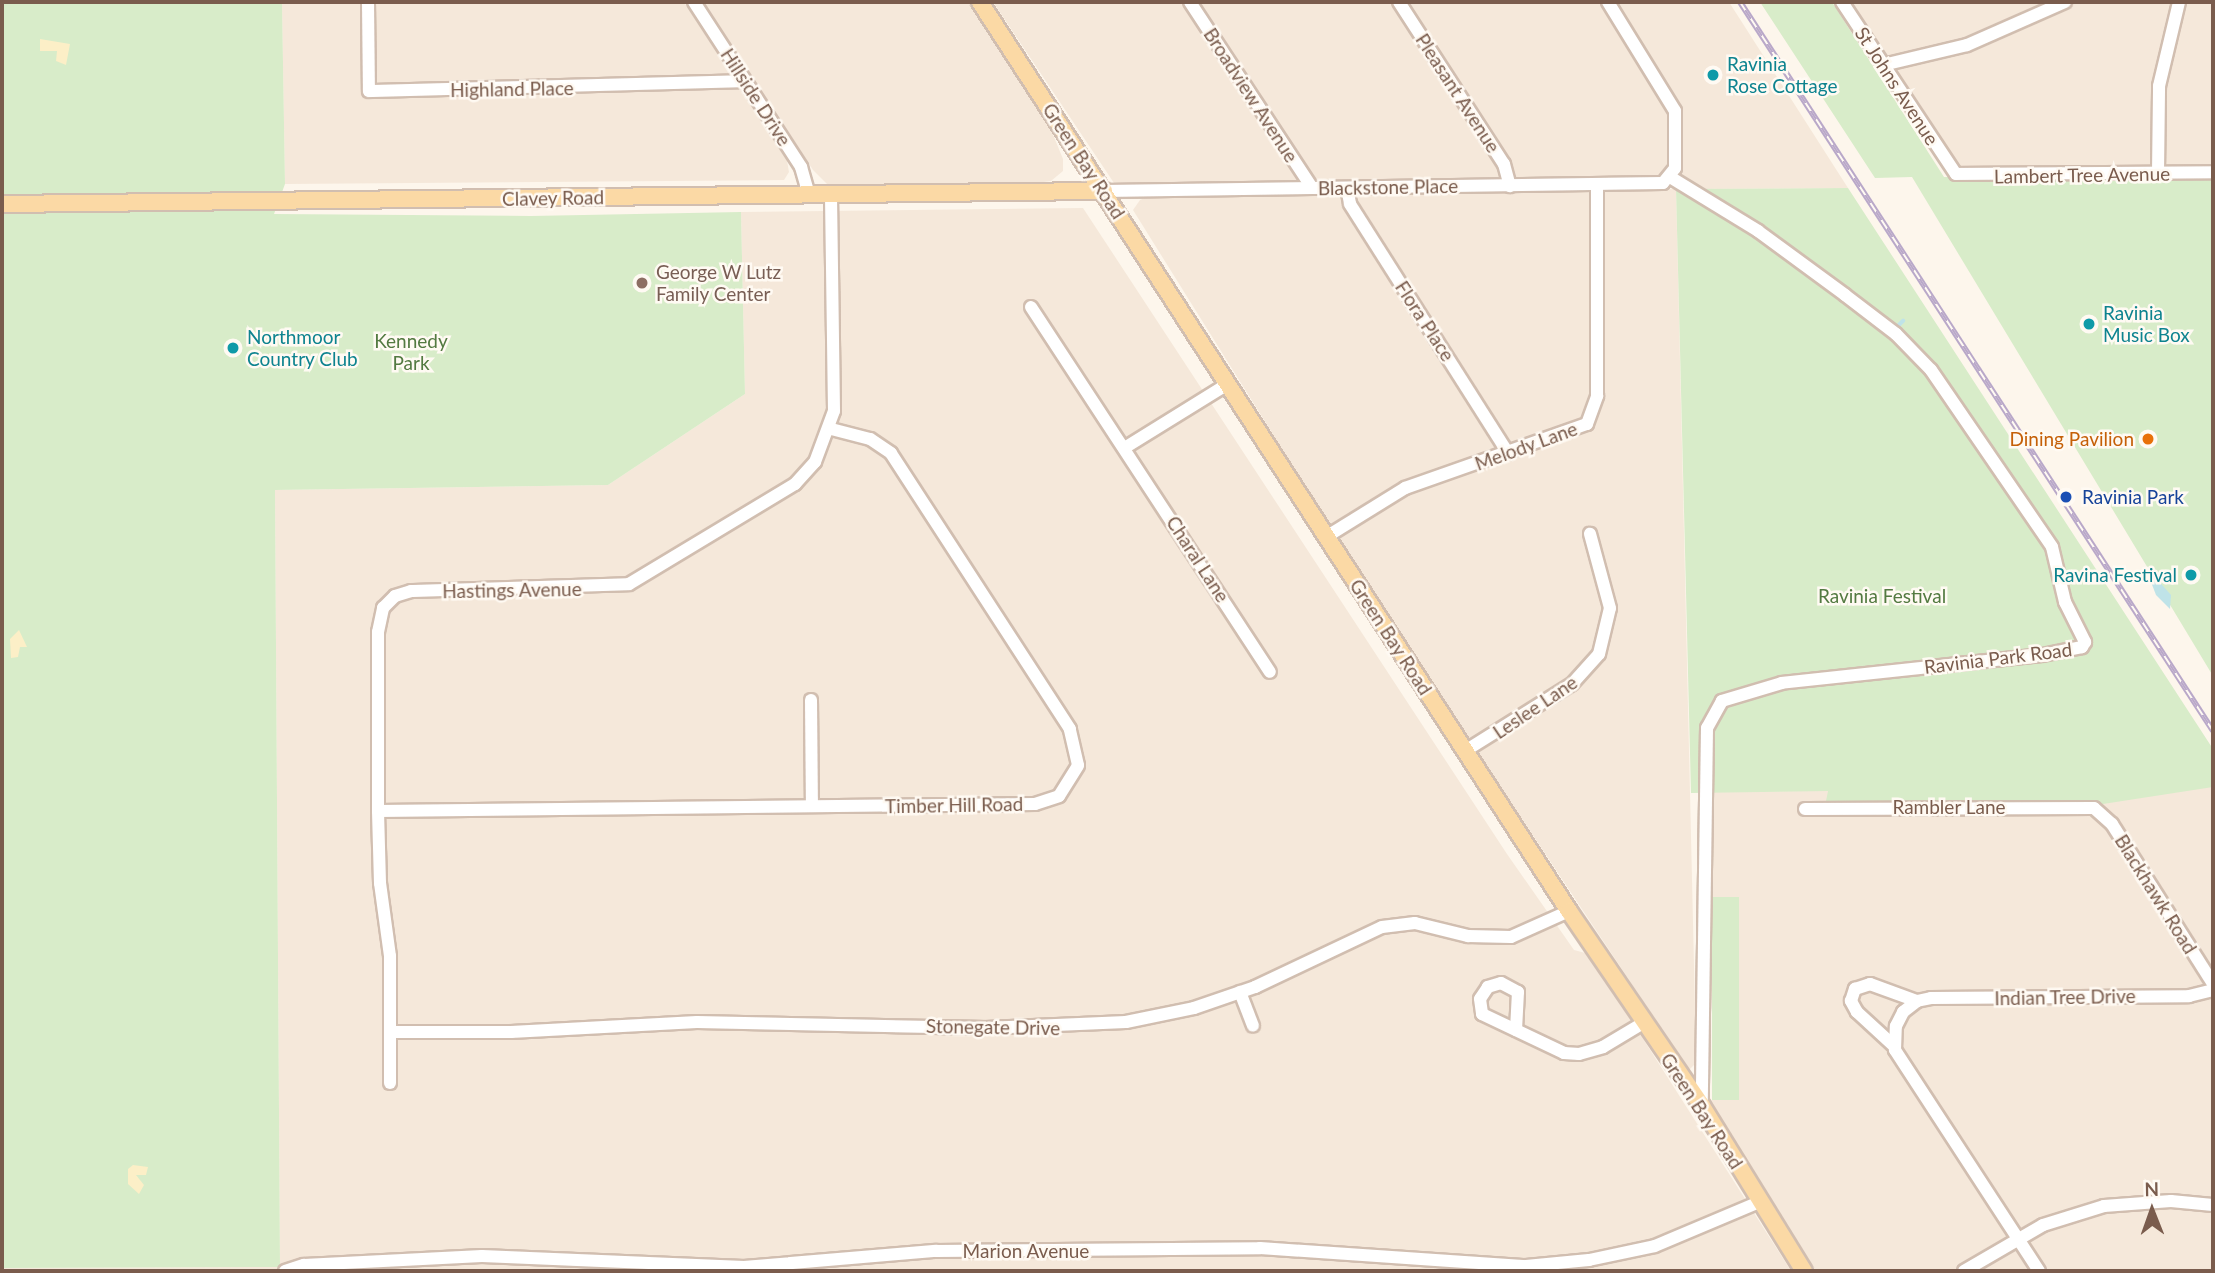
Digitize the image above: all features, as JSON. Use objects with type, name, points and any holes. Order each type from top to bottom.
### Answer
[{"type":"main road","name":"Green Bay Road","points":[[980,2],[1569,911],[1702,1106],[1804,1271]]},
{"type":"main road","name":"Clavey Road","points":[[2,204],[1104,191]]},
{"type":"street","name":"Highland Place","points":[[368,2],[369,90],[743,82]]},
{"type":"street","name":"Hillside Drive","points":[[694,2],[743,82],[801,167],[809,195]]},
{"type":"street","name":"Broadview Avenue","points":[[1190,2],[1312,188]]},
{"type":"street","name":"Pleasant Avenue","points":[[1399,2],[1504,164],[1510,186]]},
{"type":"street","points":[[1608,2],[1675,111],[1675,168],[1670,177]]},
{"type":"street","name":"St Johns Avenue","points":[[1842,2],[1953,170]]},
{"type":"street","points":[[1884,65],[1967,46],[2065,2]]},
{"type":"street","points":[[2158,173],[2159,86],[2179,2]]},
{"type":"street","name":"Lambert Tree Avenue","points":[[1953,170],[1963,177],[2213,173]]},
{"type":"street","name":"Blackstone Place","points":[[1104,191],[1653,184],[1670,177]]},
{"type":"street","name":"Ravinia Park Road","points":[[1670,177],[1758,231],[1838,290],[1896,334],[1931,370],[2052,547],[2066,602],[2085,642],[2082,647],[2042,655],[1782,683],[1722,701],[1707,728],[1702,1106]]},
{"type":"street","name":"Melody Lane","points":[[1326,537],[1405,488],[1572,432],[1587,424],[1595,411],[1597,185]]},
{"type":"street","name":"Flora Place","points":[[1347,188],[1350,204],[1507,453]]},
{"type":"street","name":"Hastings Avenue","points":[[390,1083],[390,1032],[378,811],[379,616],[388,601],[411,591],[629,584],[795,484],[815,462],[831,429],[831,195]]},
{"type":"street","name":"Charal Lane","points":[[1031,307],[1126,447],[1270,672]]},
{"type":"street","points":[[1126,447],[1226,385]]},
{"type":"street","name":"Timber Hill Road","points":[[378,811],[1035,804],[1059,796],[1068,785],[1079,756],[1070,729],[891,453],[870,439],[831,429]]},
{"type":"street","name":"Leslee Lane","points":[[1465,751],[1572,684],[1598,654],[1610,608],[1590,534]]},
{"type":"street","points":[[811,701],[812,806]]},
{"type":"street","name":"Rambler Lane","points":[[1805,809],[2094,808]]},
{"type":"street","name":"Blackhawk Road","points":[[2094,808],[2112,824],[2213,984]]},
{"type":"street","name":"Stonegate Drive","points":[[390,1032],[512,1032],[795,1021],[1067,1028],[1126,1022],[1194,1008],[1240,992],[1382,927],[1415,923],[1468,936],[1500,938],[1531,932],[1569,911]]},
{"type":"street","name":"Indian Tree Drive","points":[[2039,1271],[1893,1045],[1852,1006],[1855,989],[1870,984],[1917,1001],[2189,996],[2213,990]]},
{"type":"street","points":[[1240,992],[1253,1026]]},
{"type":"street","points":[[1893,1045],[1903,1012],[1917,1001]]},
{"type":"street","points":[[1516,1030],[1549,1049],[1579,1054],[1604,1047],[1643,1023]]},
{"type":"street","points":[[1964,1271],[2016,1239],[2064,1217],[2104,1206],[2171,1201],[2213,1205]]},
{"type":"street","name":"Marion Avenue","points":[[285,1271],[304,1265],[482,1256],[744,1267],[936,1251],[1260,1248],[1526,1266],[1589,1260],[1655,1246],[1759,1202]]},
{"type":"shaded area","points":[[282,2],[684,2],[787,161],[789,172],[784,180],[285,184]]},
{"type":"shaded area","points":[[703,2],[970,2],[1047,120],[1063,159],[1063,171],[1051,181],[1029,184],[827,184],[813,170]]},
{"type":"shaded area","points":[[993,2],[1729,2],[1848,188],[1700,189],[1682,177],[1114,183]]},
{"type":"shaded area","points":[[1849,2],[2213,2],[2213,166],[1964,171],[1932,130]]},
{"type":"shaded area","points":[[1676,189],[1696,1052],[1695,1064],[1689,1070],[1375,598],[1133,210],[1140,200],[1150,196]]},
{"type":"shaded area","points":[[1083,208],[1507,854],[1574,950],[1589,954],[1791,1271],[2,1271],[2,1268],[280,1267],[275,490],[608,485],[745,394],[741,212]]},
{"type":"shaded area","points":[[2213,787],[2213,1271],[1816,1271],[1713,1110],[1712,1100],[1739,1099],[1739,897],[1712,897],[1710,792]]},
{"type":"green space","name":"Northmoor Country Club","points":[[2,2],[282,2],[285,184],[274,214],[531,216],[741,212],[745,394],[608,485],[275,490],[280,1267],[2,1268]]},
{"type":"green space","points":[[1760,2],[1832,2],[1944,177],[2213,174],[2213,676],[1912,177],[1875,178]]},
{"type":"green space","name":"Ravinia Festival","points":[[1848,188],[2213,749],[2213,787],[2103,804],[1826,801],[1828,791],[1691,793],[1676,189]]},
{"type":"green space","points":[[1712,897],[1739,897],[1739,1100],[1712,1100]]},
{"type":"sand","points":[[40,39],[70,44],[66,65],[56,61],[57,51],[40,51]]},
{"type":"sand","points":[[19,630],[27,647],[20,647],[18,657],[11,658],[10,639]]},
{"type":"sand","points":[[133,1165],[148,1167],[146,1175],[136,1175],[144,1185],[139,1194],[128,1184],[128,1169]]},
{"type":"water","points":[[2156,578],[2171,595],[2170,609],[2156,595],[2151,582]]},
{"type":"waterway","points":[[1896,328],[1903,321]]},
{"type":"railway","points":[[1740,2],[2213,731]]},
{"type":"place","name":"Ravinia Rose Cottage","points":[[1713,75]]},
{"type":"place","name":"George W Lutz Family Center","points":[[642,283]]},
{"type":"place","name":"Ravinia Music Box","points":[[2089,324]]},
{"type":"place","name":"Northmoor Country Club","points":[[233,348]]},
{"type":"place","name":"Dining Pavilion","points":[[2148,439]]},
{"type":"place","name":"Ravinia Park","points":[[2066,497]]},
{"type":"place","name":"Ravina Festival","points":[[2191,575]]},
{"type":"park label","name":"Kennedy Park","points":[[411,352]]}]
